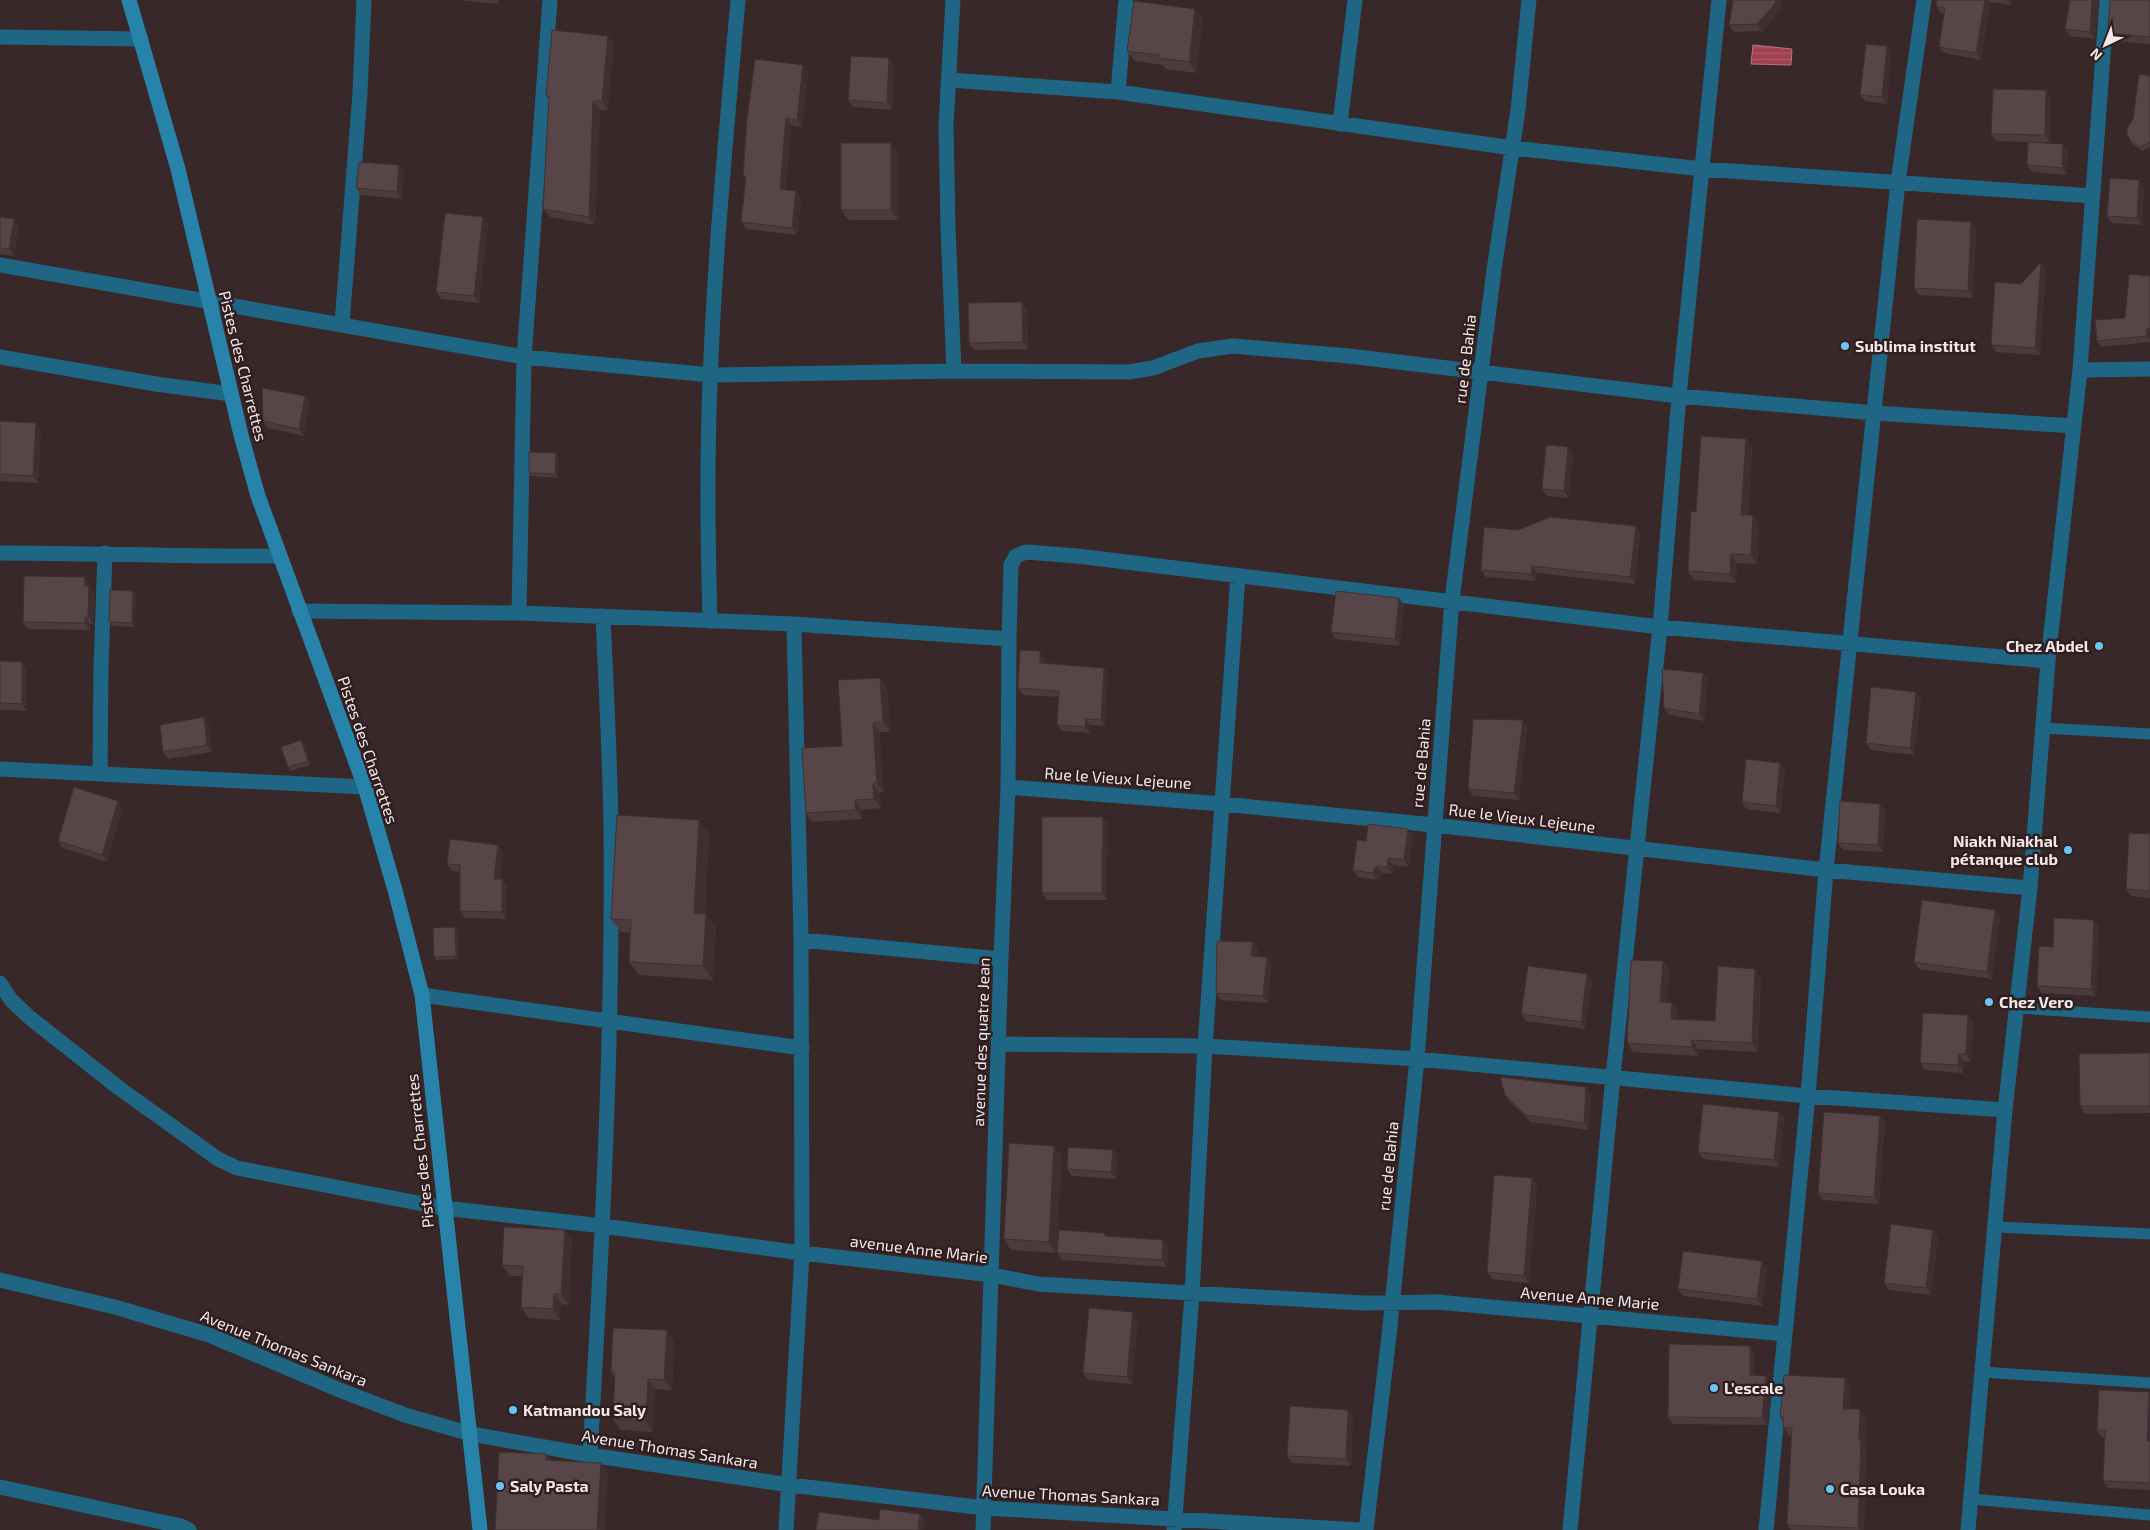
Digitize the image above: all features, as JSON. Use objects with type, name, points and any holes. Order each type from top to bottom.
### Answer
[{"type":"main road","name":"Pistes des Charrettes","points":[[129,0],[178,170],[231,394],[258,496],[365,787],[395,890],[422,996],[480,1530]]},
{"type":"street","points":[[342,324],[360,93],[364,0]]},
{"type":"street","points":[[519,614],[524,357],[550,0]]},
{"type":"street","points":[[710,621],[708,502],[711,375],[722,179],[738,0]]},
{"type":"street","points":[[953,0],[946,125],[946,174],[954,371]]},
{"type":"street","points":[[1118,92],[1126,0]]},
{"type":"street","points":[[1340,124],[1355,0]]},
{"type":"street","name":"rue de Bahia","points":[[1366,1530],[1389,1336],[1417,1058],[1452,600],[1480,373],[1513,148],[1529,0]]},
{"type":"street","points":[[1570,1530],[1613,1076],[1660,627],[1679,396],[1719,0]]},
{"type":"street","points":[[1766,1530],[1808,1096],[1826,870],[1898,182],[1924,0]]},
{"type":"street","points":[[1968,1530],[2005,1110],[2018,1008],[2030,888],[2048,661],[2072,426],[2080,370],[2107,0]]},
{"type":"street","points":[[0,37],[140,39]]},
{"type":"street","points":[[950,80],[1118,92],[1513,148],[1702,169],[2093,196]]},
{"type":"street","points":[[0,265],[524,357],[711,375],[954,371],[1129,372],[1153,368],[1198,352],[1233,346],[1349,356],[1679,396],[1875,413],[2072,426]]},
{"type":"street","points":[[0,357],[156,384],[231,394]]},
{"type":"street","points":[[2080,370],[2150,369]]},
{"type":"street","name":"avenue des quatre Jean","points":[[983,1530],[1008,787],[1009,639],[1012,565],[1016,556],[1026,552],[1076,556],[1238,576]]},
{"type":"street","points":[[0,553],[105,553],[201,557],[279,556]]},
{"type":"street","points":[[100,774],[105,553]]},
{"type":"street","points":[[1174,1524],[1192,1294],[1205,1046],[1238,576],[1452,600],[1660,627],[2048,661]]},
{"type":"street","points":[[299,611],[603,616],[794,624],[1009,639]]},
{"type":"street","points":[[590,1455],[604,1226],[610,1022],[611,826],[603,616]]},
{"type":"street","points":[[786,1530],[802,1253],[801,940],[794,624]]},
{"type":"street","points":[[0,769],[365,787]]},
{"type":"street","name":"Rue le Vieux Lejeune","points":[[1008,787],[1222,804],[1434,825],[1826,870],[2030,888]]},
{"type":"street","points":[[801,940],[1001,959]]},
{"type":"street","name":"avenue Anne Marie","points":[[0,982],[11,1000],[29,1017],[119,1088],[218,1159],[250,1171],[444,1208],[604,1226],[802,1253],[992,1275],[1038,1284],[1192,1294],[1391,1303]]},
{"type":"street","points":[[422,996],[802,1048]]},
{"type":"street","points":[[1000,1044],[1205,1046],[1417,1058],[1808,1096],[2005,1110]]},
{"type":"street","name":"Avenue Thomas Sankara","points":[[0,1280],[115,1307],[209,1335],[342,1392],[405,1415],[471,1434],[590,1455],[790,1485],[985,1508],[1174,1524],[1360,1530]]},
{"type":"street","name":"Avenue Anne Marie","points":[[1391,1303],[1437,1302],[1785,1334]]},
{"type":"street","points":[[0,1487],[181,1526],[189,1530]]},
{"type":"lane","points":[[2043,728],[2150,734]]},
{"type":"lane","points":[[2018,1008],[2150,1017]]},
{"type":"lane","points":[[1995,1227],[2150,1234]]},
{"type":"lane","points":[[1982,1372],[2150,1383]]},
{"type":"lane","points":[[1971,1499],[2150,1515]]},
{"type":"shaded area","points":[[1753,45],[1792,49],[1791,65],[1751,64]]},
{"type":"building","points":[[1733,0],[1776,0],[1775,4],[1757,24],[1729,25]]},
{"type":"building","points":[[1937,0],[1985,0],[1976,53],[1939,47],[1945,8],[1936,6]]},
{"type":"building","points":[[2070,0],[2092,0],[2090,32],[2065,29]]},
{"type":"building","points":[[2110,0],[2150,0],[2150,37],[2108,33]]},
{"type":"building","points":[[1134,1],[1195,9],[1189,62],[1158,58],[1159,55],[1127,51]]},
{"type":"building","points":[[552,30],[608,36],[602,101],[593,101],[589,217],[543,209],[549,96],[546,96]]},
{"type":"building","points":[[1866,44],[1887,46],[1882,97],[1860,95]]},
{"type":"building","points":[[851,56],[889,58],[887,103],[848,100]]},
{"type":"building","points":[[755,59],[803,65],[797,120],[786,118],[780,189],[796,191],[792,228],[741,222],[746,176],[743,176],[747,119]]},
{"type":"building","points":[[2139,74],[2150,76],[2150,142],[2139,147],[2130,140],[2127,128],[2133,119]]},
{"type":"building","points":[[1993,89],[2046,90],[2045,135],[1991,134]]},
{"type":"building","points":[[2028,142],[2063,144],[2062,168],[2027,165]]},
{"type":"building","points":[[841,143],[891,143],[891,210],[841,210]]},
{"type":"building","points":[[359,162],[399,165],[397,192],[356,188]]},
{"type":"building","points":[[2110,178],[2139,180],[2137,218],[2107,216]]},
{"type":"building","points":[[445,213],[483,217],[474,296],[436,292]]},
{"type":"building","points":[[0,217],[14,219],[9,249],[0,248]]},
{"type":"building","points":[[1917,219],[1971,222],[1968,291],[1914,288]]},
{"type":"building","points":[[2041,262],[2035,348],[1991,345],[1995,282],[2021,284]]},
{"type":"building","points":[[2129,274],[2150,276],[2150,329],[2147,328],[2147,336],[2097,341],[2095,320],[2125,318]]},
{"type":"building","points":[[1022,302],[1023,342],[969,343],[968,303]]},
{"type":"building","points":[[262,388],[305,396],[299,429],[263,421]]},
{"type":"building","points":[[0,421],[36,423],[33,476],[0,474]]},
{"type":"building","points":[[1701,436],[1746,439],[1741,515],[1753,515],[1751,555],[1731,554],[1730,574],[1688,571],[1691,511],[1696,512]]},
{"type":"building","points":[[1546,445],[1568,447],[1564,491],[1542,489]]},
{"type":"building","points":[[529,452],[556,453],[555,474],[529,473]]},
{"type":"building","points":[[1550,517],[1636,526],[1630,577],[1532,566],[1531,574],[1481,570],[1484,527],[1518,530]]},
{"type":"building","points":[[24,576],[85,577],[85,586],[89,586],[88,617],[85,617],[85,623],[23,622]]},
{"type":"building","points":[[110,590],[133,591],[132,623],[109,622]]},
{"type":"building","points":[[1336,591],[1399,598],[1395,639],[1331,632]]},
{"type":"building","points":[[1020,650],[1040,651],[1040,663],[1104,668],[1101,720],[1086,719],[1085,727],[1057,725],[1059,691],[1018,688]]},
{"type":"building","points":[[0,661],[22,662],[22,704],[0,703]]},
{"type":"building","points":[[1662,669],[1703,673],[1699,714],[1664,708]]},
{"type":"building","points":[[880,678],[883,722],[873,723],[877,783],[873,784],[874,799],[855,800],[856,810],[806,813],[802,748],[842,746],[838,680]]},
{"type":"building","points":[[1871,687],[1916,692],[1910,748],[1866,743]]},
{"type":"building","points":[[204,717],[207,745],[163,752],[160,725]]},
{"type":"building","points":[[1473,719],[1523,720],[1514,793],[1468,789]]},
{"type":"building","points":[[301,740],[308,761],[288,767],[281,747]]},
{"type":"building","points":[[1746,759],[1780,763],[1776,806],[1742,802]]},
{"type":"building","points":[[74,787],[118,801],[102,855],[58,841]]},
{"type":"building","points":[[1840,801],[1880,804],[1878,845],[1838,843]]},
{"type":"building","points":[[617,815],[699,820],[694,913],[706,914],[703,966],[629,962],[631,920],[611,919]]},
{"type":"building","points":[[1042,817],[1103,817],[1102,893],[1042,893]]},
{"type":"building","points":[[1368,824],[1408,829],[1404,860],[1388,858],[1387,867],[1377,866],[1372,873],[1353,870],[1357,840],[1366,841]]},
{"type":"building","points":[[2129,833],[2150,834],[2150,891],[2126,889]]},
{"type":"building","points":[[450,839],[498,845],[494,879],[502,879],[502,912],[460,911],[460,865],[447,864]]},
{"type":"building","points":[[1922,900],[1995,910],[1987,972],[1914,962]]},
{"type":"building","points":[[2054,918],[2094,920],[2091,989],[2037,986],[2039,946],[2053,947]]},
{"type":"building","points":[[455,927],[456,956],[434,957],[433,928]]},
{"type":"building","points":[[1217,941],[1253,942],[1251,956],[1267,957],[1263,996],[1216,993]]},
{"type":"building","points":[[1631,960],[1663,961],[1660,1002],[1672,1003],[1671,1019],[1715,1021],[1718,966],[1755,969],[1752,1043],[1692,1040],[1692,1047],[1627,1043]]},
{"type":"building","points":[[1528,966],[1587,974],[1581,1022],[1521,1014]]},
{"type":"building","points":[[1923,1013],[1968,1015],[1966,1054],[1959,1054],[1958,1065],[1920,1063]]},
{"type":"building","points":[[2150,1053],[2150,1106],[2080,1106],[2079,1054]]},
{"type":"building","points":[[1500,1077],[1586,1087],[1584,1123],[1526,1115],[1505,1095]]},
{"type":"building","points":[[1703,1104],[1779,1112],[1774,1160],[1698,1152]]},
{"type":"building","points":[[1824,1112],[1880,1116],[1874,1197],[1818,1193]]},
{"type":"building","points":[[1009,1143],[1054,1146],[1049,1242],[1004,1239]]},
{"type":"building","points":[[1068,1147],[1113,1150],[1111,1172],[1067,1169]]},
{"type":"building","points":[[1494,1175],[1532,1178],[1524,1276],[1487,1272]]},
{"type":"building","points":[[1891,1224],[1933,1230],[1926,1288],[1884,1283]]},
{"type":"building","points":[[504,1227],[565,1230],[561,1294],[554,1294],[553,1309],[521,1307],[523,1266],[502,1265]]},
{"type":"building","points":[[1059,1230],[1105,1233],[1105,1236],[1163,1240],[1162,1260],[1057,1253]]},
{"type":"building","points":[[1683,1251],[1762,1261],[1757,1299],[1678,1289]]},
{"type":"building","points":[[1089,1308],[1133,1312],[1127,1377],[1083,1373]]},
{"type":"building","points":[[613,1328],[667,1330],[664,1380],[648,1379],[646,1421],[613,1419],[615,1372],[611,1371]]},
{"type":"building","name":"L’escale","points":[[1669,1344],[1750,1346],[1750,1375],[1766,1376],[1762,1418],[1668,1417]]},
{"type":"building","points":[[1784,1375],[1845,1378],[1843,1409],[1860,1409],[1859,1440],[1861,1440],[1858,1528],[1787,1525],[1792,1428],[1783,1427],[1783,1417],[1780,1417]]},
{"type":"building","points":[[2099,1390],[2149,1392],[2147,1441],[2150,1441],[2150,1483],[2103,1481],[2105,1431],[2097,1430]]},
{"type":"building","points":[[1290,1406],[1348,1410],[1346,1459],[1287,1456]]},
{"type":"building","points":[[499,1452],[546,1454],[546,1460],[601,1463],[597,1530],[495,1530]]},
{"type":"building","points":[[880,1509],[920,1514],[918,1530],[816,1530],[819,1512],[879,1520]]},
{"type":"place","name":"Sublima institut","points":[[1845,346]]},
{"type":"place","name":"Chez Abdel","points":[[2099,646]]},
{"type":"place","name":"Niakh Niakhal pétanque club","points":[[2068,850]]},
{"type":"place","name":"Chez Vero","points":[[1989,1002]]},
{"type":"place","name":"L’escale","points":[[1714,1388]]},
{"type":"place","name":"Katmandou Saly","points":[[513,1410]]},
{"type":"place","name":"Saly Pasta","points":[[500,1486]]},
{"type":"place","name":"Casa Louka","points":[[1830,1489]]}]
